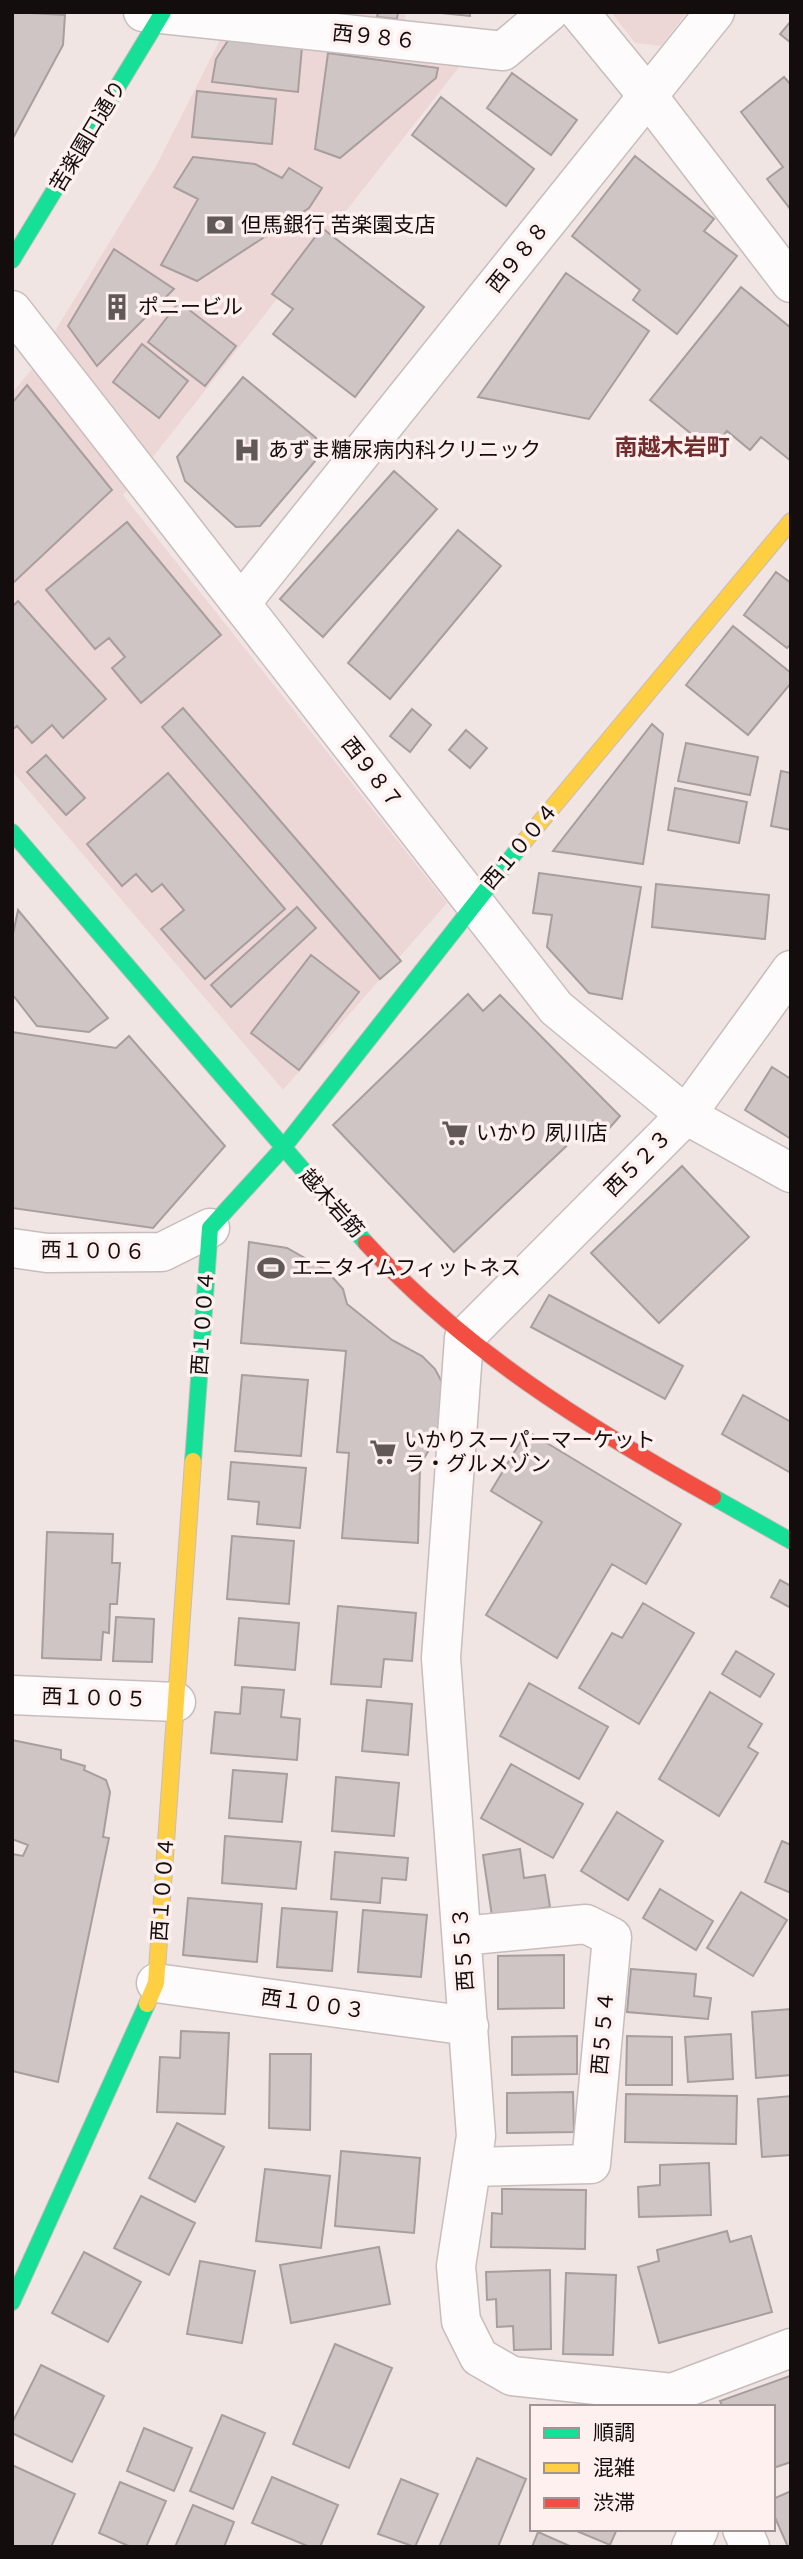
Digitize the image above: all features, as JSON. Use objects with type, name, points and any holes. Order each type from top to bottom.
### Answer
[{"type":"street","name":"西９８６","points":[[156,13],[503,51],[549,12]]},
{"type":"street","points":[[579,12],[647,95],[791,283]]},
{"type":"street","name":"西９８８","points":[[241,603],[715,12]]},
{"type":"street","name":"苦楽園口通り","points":[[12,260],[156,13]]},
{"type":"street","name":"西９８７","points":[[12,310],[472,904],[556,1008],[686,1115],[791,1173]]},
{"type":"street","name":"西１００４","points":[[12,2302],[156,1983],[210,1228],[283,1148],[472,904],[791,521]]},
{"type":"street","name":"越木岩筋","points":[[12,832],[283,1148],[414,1292],[464,1338],[622,1443],[791,1541]]},
{"type":"street","name":"西５２３","points":[[464,1338],[686,1115],[791,970]]},
{"type":"street","name":"西１００６","points":[[12,1248],[47,1253],[162,1252],[210,1228]]},
{"type":"street","name":"西５５３","points":[[464,1338],[441,1658],[475,2136],[456,2266],[461,2321],[479,2357],[512,2376],[675,2400]]},
{"type":"street","name":"西１００５","points":[[12,1695],[176,1702]]},
{"type":"street","name":"西５５４","points":[[462,1936],[586,1924],[612,1937],[591,2164],[472,2167]]},
{"type":"street","name":"西１００３","points":[[156,1983],[469,2026]]},
{"type":"street","points":[[675,2400],[791,2348]]},
{"type":"street","points":[[691,2547],[698,2531]]},
{"type":"street","points":[[743,2531],[750,2547]]},
{"type":"shaded area","points":[[234,12],[406,12],[405,19],[460,66],[123,495],[447,903],[283,1090],[12,771],[12,393],[31,370],[155,168]]},
{"type":"shaded area","points":[[611,12],[687,12],[661,46],[635,43]]},
{"type":"building","points":[[12,12],[65,15],[63,45],[13,138]]},
{"type":"building","points":[[378,12],[398,12],[397,19],[377,17]]},
{"type":"building","points":[[431,12],[470,12],[470,16]]},
{"type":"building","points":[[791,21],[791,43],[780,34]]},
{"type":"building","points":[[229,39],[302,47],[298,92],[212,82],[216,59]]},
{"type":"building","points":[[328,53],[438,68],[436,78],[340,158],[315,149]]},
{"type":"building","points":[[512,73],[577,120],[551,155],[487,108]]},
{"type":"building","points":[[784,77],[791,85],[791,210],[767,179],[783,167],[741,112]]},
{"type":"building","points":[[197,91],[276,99],[272,144],[192,137]]},
{"type":"building","points":[[441,97],[534,169],[506,206],[412,135]]},
{"type":"building","points":[[635,156],[714,219],[704,231],[737,256],[677,334],[633,300],[640,290],[572,236]]},
{"type":"building","points":[[193,157],[255,164],[282,178],[289,168],[322,188],[309,208],[197,281],[161,265],[198,199],[174,187]]},
{"type":"building","points":[[322,228],[424,307],[355,397],[273,334],[293,309],[272,294]]},
{"type":"building","name":"ポニービル","points":[[114,249],[174,289],[97,366],[68,326]]},
{"type":"building","points":[[566,273],[649,331],[589,419],[478,397]]},
{"type":"building","points":[[741,287],[791,328],[791,461],[761,437],[750,450],[727,431],[711,450],[650,400]]},
{"type":"building","points":[[179,302],[236,346],[205,386],[148,342]]},
{"type":"building","points":[[142,344],[188,381],[159,418],[113,382]]},
{"type":"building","points":[[243,377],[327,447],[260,526],[236,527],[185,481],[177,457]]},
{"type":"building","points":[[27,385],[112,490],[12,584],[12,403]]},
{"type":"building","points":[[394,471],[437,509],[323,637],[280,599]]},
{"type":"building","points":[[127,522],[221,635],[141,703],[112,668],[125,657],[109,638],[95,649],[46,590]]},
{"type":"building","points":[[458,530],[501,566],[390,699],[348,663]]},
{"type":"building","points":[[776,572],[791,583],[791,644],[787,648],[744,615]]},
{"type":"building","points":[[18,601],[106,699],[63,738],[52,725],[32,743],[17,726],[12,730],[12,607]]},
{"type":"building","points":[[733,626],[791,673],[791,683],[748,735],[686,685]]},
{"type":"building","points":[[183,708],[401,961],[380,979],[162,727]]},
{"type":"building","points":[[412,709],[431,725],[410,752],[390,736]]},
{"type":"building","points":[[652,724],[663,734],[643,864],[553,851]]},
{"type":"building","points":[[466,730],[487,748],[470,768],[449,750]]},
{"type":"building","points":[[686,743],[758,757],[750,795],[678,781]]},
{"type":"building","points":[[46,755],[85,798],[66,815],[27,772]]},
{"type":"building","points":[[781,771],[791,773],[791,830],[771,826]]},
{"type":"building","points":[[168,773],[285,909],[205,979],[161,929],[184,910],[162,884],[152,892],[136,874],[122,886],[87,844]]},
{"type":"building","points":[[675,788],[747,802],[739,843],[668,830]]},
{"type":"building","points":[[539,873],[641,887],[622,999],[589,993],[547,947],[552,915],[533,913]]},
{"type":"building","points":[[656,884],[769,895],[765,939],[652,927]]},
{"type":"building","points":[[297,907],[316,928],[231,1007],[211,985]]},
{"type":"building","points":[[18,910],[108,1018],[89,1032],[37,1026],[12,994],[12,939]]},
{"type":"building","points":[[311,955],[359,992],[299,1070],[251,1033]]},
{"type":"building","points":[[468,994],[483,1011],[500,995],[620,1116],[605,1133],[593,1121],[454,1252],[333,1125]]},
{"type":"building","points":[[12,1032],[116,1048],[129,1036],[225,1146],[153,1228],[12,1208]]},
{"type":"building","points":[[772,1067],[791,1079],[791,1139],[745,1110]]},
{"type":"building","points":[[682,1166],[749,1237],[659,1323],[591,1253]]},
{"type":"building","points":[[249,1242],[287,1248],[326,1270],[343,1289],[347,1304],[392,1340],[422,1356],[435,1369],[444,1386],[445,1423],[420,1465],[418,1543],[342,1538],[349,1453],[337,1452],[346,1351],[241,1343]]},
{"type":"building","points":[[549,1295],[683,1366],[665,1399],[531,1327]]},
{"type":"building","points":[[242,1375],[308,1380],[301,1456],[235,1451]]},
{"type":"building","points":[[743,1395],[791,1422],[791,1473],[722,1434]]},
{"type":"building","points":[[527,1431],[681,1524],[646,1584],[612,1564],[557,1658],[486,1615],[542,1522],[491,1491]]},
{"type":"building","points":[[231,1462],[306,1468],[300,1528],[257,1524],[259,1502],[228,1499]]},
{"type":"building","points":[[47,1532],[113,1534],[112,1563],[120,1563],[117,1604],[110,1604],[109,1633],[103,1632],[101,1660],[42,1658]]},
{"type":"building","points":[[232,1536],[294,1541],[289,1604],[227,1599]]},
{"type":"building","points":[[780,1580],[791,1586],[791,1608],[771,1597]]},
{"type":"building","points":[[643,1603],[694,1633],[639,1724],[579,1688],[612,1633],[622,1638]]},
{"type":"building","points":[[338,1606],[416,1613],[412,1661],[384,1659],[381,1687],[331,1684]]},
{"type":"building","points":[[116,1617],[154,1619],[152,1662],[113,1661]]},
{"type":"building","points":[[239,1618],[299,1623],[295,1670],[235,1665]]},
{"type":"building","points":[[736,1651],[774,1674],[760,1697],[722,1674]]},
{"type":"building","points":[[529,1683],[608,1727],[579,1779],[500,1736]]},
{"type":"building","points":[[242,1687],[284,1690],[281,1717],[300,1719],[297,1760],[211,1753],[215,1712],[240,1714]]},
{"type":"building","points":[[710,1692],[762,1724],[748,1747],[758,1753],[719,1816],[659,1779]]},
{"type":"building","points":[[367,1700],[412,1704],[408,1755],[362,1751]]},
{"type":"building","points":[[12,1740],[61,1750],[61,1759],[85,1766],[84,1770],[106,1780],[110,1792],[103,1837],[109,1838],[58,2082],[12,2071],[12,1854],[23,1856],[28,1845],[12,1839]]},
{"type":"building","points":[[511,1764],[583,1804],[553,1858],[481,1818]]},
{"type":"building","points":[[233,1770],[287,1774],[282,1822],[229,1818]]},
{"type":"building","points":[[336,1777],[399,1783],[394,1836],[332,1831]]},
{"type":"building","points":[[617,1812],[663,1841],[628,1900],[581,1871]]},
{"type":"building","points":[[225,1836],[301,1842],[296,1889],[222,1883]]},
{"type":"building","points":[[782,1841],[791,1845],[791,1893],[765,1882]]},
{"type":"building","points":[[520,1849],[524,1878],[545,1875],[550,1907],[492,1916],[483,1855]]},
{"type":"building","points":[[335,1852],[408,1858],[406,1880],[382,1878],[380,1903],[331,1899]]},
{"type":"building","points":[[660,1889],[713,1921],[696,1950],[643,1918]]},
{"type":"building","points":[[741,1892],[787,1920],[753,1976],[707,1948]]},
{"type":"building","points":[[188,1898],[262,1904],[257,1962],[183,1955]]},
{"type":"building","points":[[282,1908],[337,1912],[332,1971],[277,1967]]},
{"type":"building","points":[[363,1910],[427,1915],[421,1977],[358,1972]]},
{"type":"building","points":[[564,1955],[564,2008],[498,2009],[498,1956]]},
{"type":"building","points":[[631,1969],[696,1974],[694,1996],[711,1998],[708,2019],[627,2012]]},
{"type":"building","points":[[791,2009],[791,2075],[756,2078],[752,2012]]},
{"type":"building","points":[[181,2031],[229,2033],[225,2114],[157,2112],[160,2057],[180,2058]]},
{"type":"building","points":[[731,2034],[733,2079],[688,2082],[685,2037]]},
{"type":"building","points":[[577,2036],[577,2074],[512,2075],[512,2037]]},
{"type":"building","points":[[627,2036],[672,2037],[672,2085],[626,2085]]},
{"type":"building","points":[[270,2054],[311,2054],[310,2130],[269,2128]]},
{"type":"building","points":[[573,2092],[574,2132],[507,2133],[507,2093]]},
{"type":"building","points":[[626,2094],[737,2096],[736,2144],[625,2142]]},
{"type":"building","points":[[791,2096],[791,2155],[762,2157],[758,2099]]},
{"type":"building","points":[[177,2123],[224,2147],[195,2202],[149,2178]]},
{"type":"building","points":[[341,2151],[420,2158],[414,2233],[335,2226]]},
{"type":"building","points":[[709,2163],[711,2215],[639,2217],[638,2187],[660,2185],[660,2165]]},
{"type":"building","points":[[265,2169],[330,2176],[321,2248],[256,2241]]},
{"type":"building","points":[[502,2189],[586,2190],[585,2249],[491,2247],[492,2213],[502,2214]]},
{"type":"building","points":[[141,2196],[195,2223],[169,2275],[114,2248]]},
{"type":"building","points":[[727,2231],[730,2242],[751,2236],[772,2312],[659,2343],[638,2267],[659,2261],[657,2250]]},
{"type":"building","points":[[379,2247],[390,2304],[291,2323],[280,2265]]},
{"type":"building","points":[[84,2252],[141,2282],[108,2342],[52,2313]]},
{"type":"building","points":[[200,2261],[255,2271],[242,2343],[187,2334]]},
{"type":"building","points":[[550,2270],[551,2349],[514,2350],[513,2326],[497,2327],[496,2299],[487,2300],[486,2272]]},
{"type":"building","points":[[566,2273],[616,2275],[613,2355],[563,2354]]},
{"type":"building","points":[[335,2344],[392,2368],[349,2468],[293,2444]]},
{"type":"building","points":[[41,2365],[104,2396],[72,2462],[12,2433],[12,2423]]},
{"type":"building","points":[[790,2376],[791,2462],[775,2467],[775,2405],[722,2405],[720,2401]]},
{"type":"building","points":[[222,2415],[265,2433],[233,2509],[190,2491]]},
{"type":"building","points":[[144,2428],[192,2448],[174,2491],[127,2471]]},
{"type":"building","points":[[477,2458],[526,2479],[498,2547],[439,2547]]},
{"type":"building","points":[[12,2465],[75,2494],[51,2547],[12,2547]]},
{"type":"building","points":[[272,2477],[338,2505],[320,2547],[310,2547],[252,2523]]},
{"type":"building","points":[[401,2479],[438,2494],[415,2547],[378,2534]]},
{"type":"building","points":[[120,2482],[166,2501],[146,2547],[131,2547],[99,2533]]},
{"type":"building","points":[[791,2491],[791,2547],[788,2547],[775,2518],[775,2498]]},
{"type":"building","points":[[193,2505],[234,2522],[224,2547],[175,2547]]},
{"type":"building","points":[[577,2531],[616,2531],[610,2545]]},
{"type":"building","points":[[538,2532],[572,2547],[532,2547]]},
{"type":"traffic: fast","points":[[12,260],[163,12]]},
{"type":"traffic: fast","points":[[12,832],[366,1243]]},
{"type":"traffic: fast","points":[[193,1461],[210,1228],[283,1148],[522,844]]},
{"type":"traffic: fast","points":[[713,1497],[791,1541]]},
{"type":"traffic: fast","points":[[12,2302],[147,2004]]},
{"type":"traffic: slow","points":[[522,844],[791,521]]},
{"type":"traffic: slow","points":[[147,2004],[156,1983],[193,1461]]},
{"type":"traffic: jam","points":[[366,1243],[444,1318],[529,1384],[619,1443],[713,1497]]},
{"type":"place","name":"但馬銀行 苦楽園支店","points":[[220,225]]},
{"type":"place","name":"ポニービル","points":[[117,307]]},
{"type":"place","name":"あずま糖尿病内科クリニック","points":[[247,450]]},
{"type":"place","name":"いかり 夙川店","points":[[455,1133]]},
{"type":"place","name":"エニタイムフィットネス","points":[[271,1268]]},
{"type":"place","name":"いかりスーパーマーケット ラ・グルメゾン","points":[[383,1452]]},
{"type":"district","name":"南越木岩町","points":[[672,447]]}]
